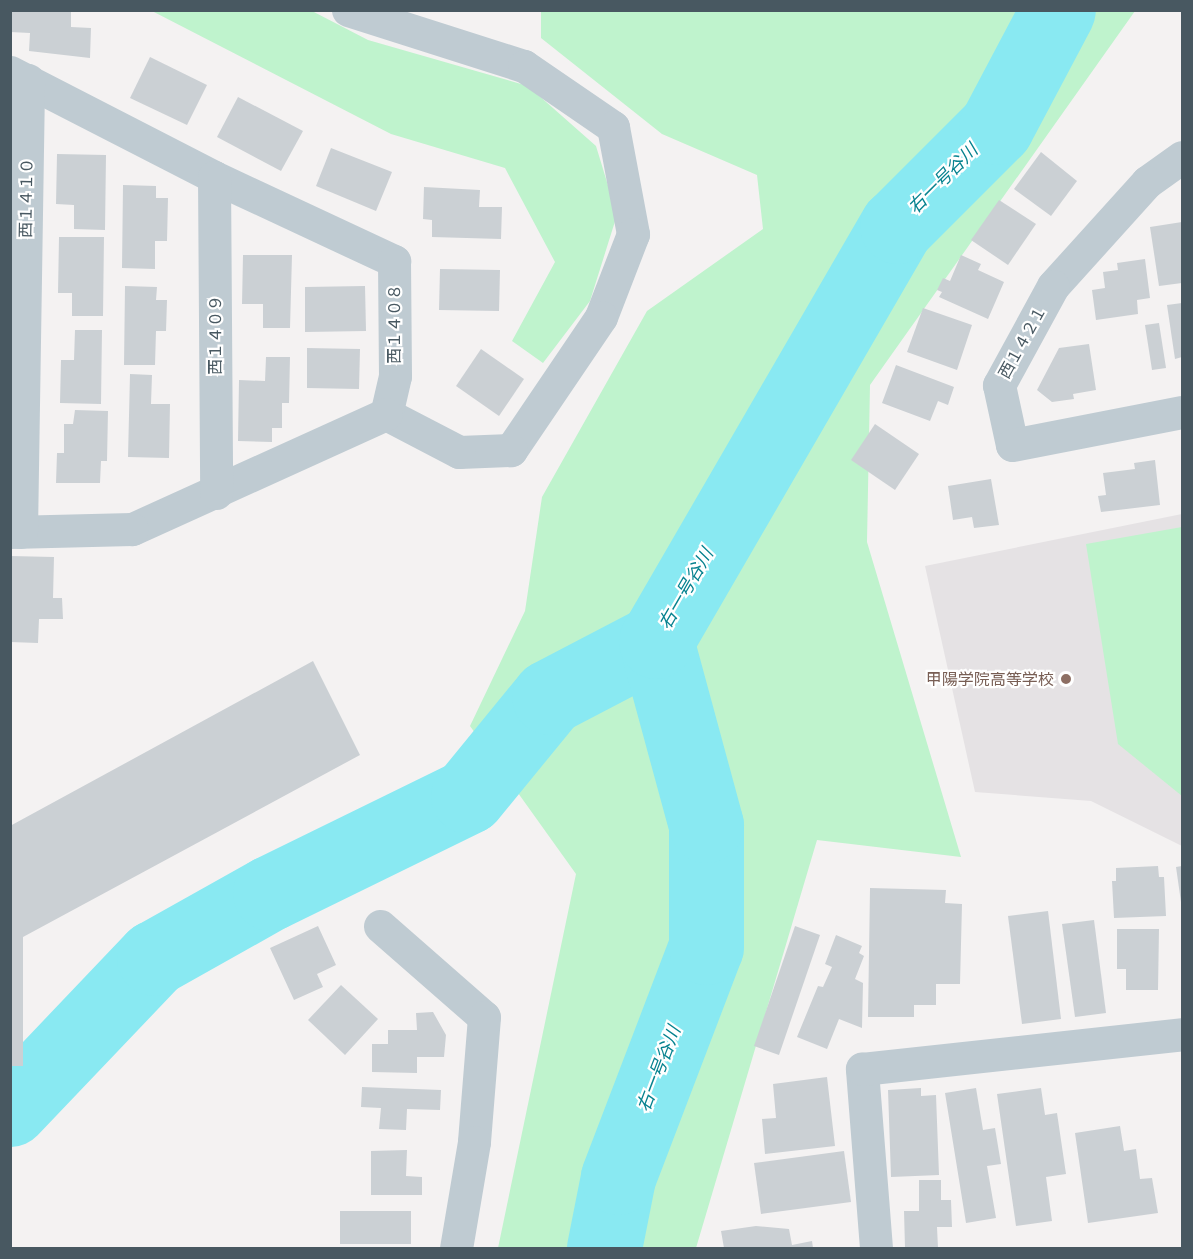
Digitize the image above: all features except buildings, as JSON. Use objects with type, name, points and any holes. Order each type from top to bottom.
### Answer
[{"type":"street","points":[[16,532],[132,529],[216,493],[386,414],[459,452],[511,450],[601,317],[633,234],[613,127],[524,66],[348,10]]},
{"type":"street","name":"西１４０８","points":[[19,76],[214,177],[394,261],[395,376],[386,414]]},
{"type":"street","name":"西１４１０","points":[[16,532],[19,76]]},
{"type":"street","name":"西１４２１","points":[[1182,157],[1147,182],[1053,286],[999,384],[1012,445],[1182,412]]},
{"type":"street","name":"西１４０９","points":[[214,177],[216,493]]},
{"type":"street","points":[[380,926],[484,1017],[474,1142],[456,1248]]},
{"type":"street","points":[[876,1248],[862,1069],[1182,1034]]},
{"type":"shaded area","name":"甲陽学院高等学校","points":[[1182,514],[1182,846],[1091,801],[975,792],[925,566]]},
{"type":"green space","points":[[152,11],[312,11],[368,40],[528,86],[596,146],[617,215],[590,301],[543,363],[512,341],[555,262],[505,168],[391,134]]},
{"type":"green space","points":[[541,11],[1135,11],[870,385],[867,542],[961,857],[817,840],[696,1248],[498,1248],[576,874],[470,726],[525,611],[542,497],[647,311],[763,229],[757,175],[662,134],[541,38]]},
{"type":"green space","points":[[1182,527],[1182,796],[1118,744],[1086,544]]},
{"type":"waterway","name":"右一号谷川","points":[[604,1248],[618,1177],[706,947],[706,825],[656,641],[897,226],[996,127],[1058,10]]},
{"type":"waterway","points":[[10,1109],[154,958],[270,893],[468,796],[549,697],[656,641]]},
{"type":"place","name":"甲陽学院高等学校","points":[[1066,679]]}]
